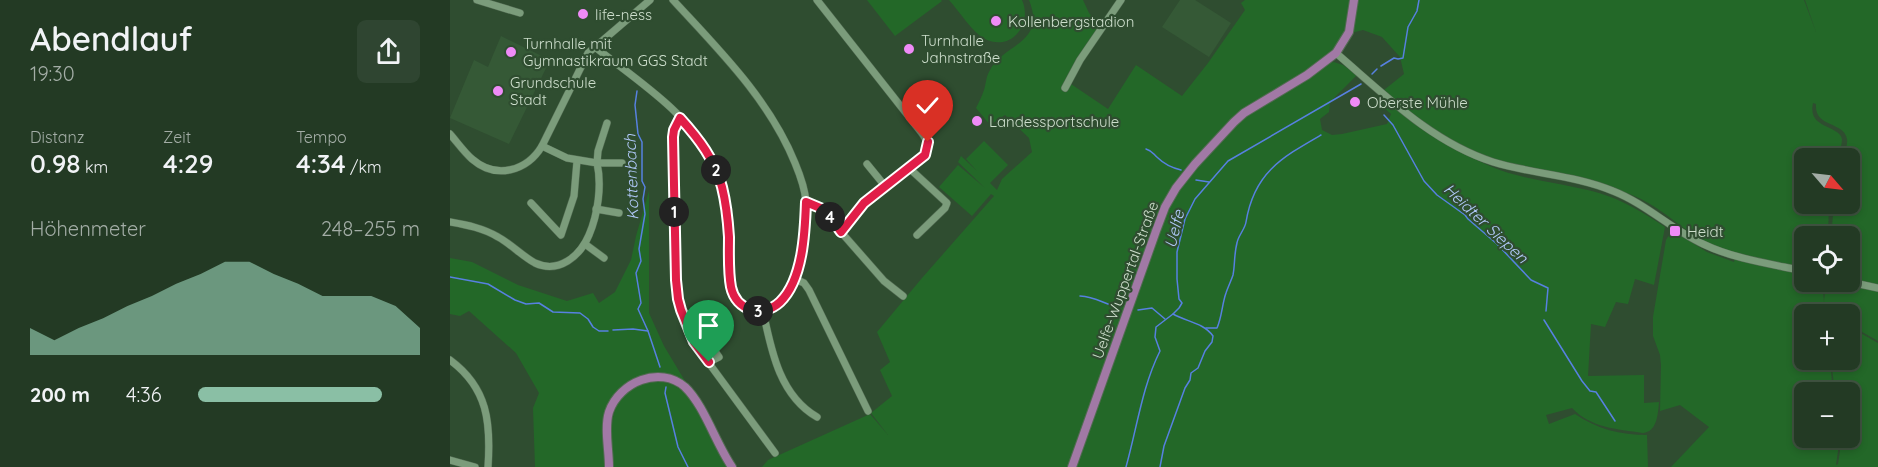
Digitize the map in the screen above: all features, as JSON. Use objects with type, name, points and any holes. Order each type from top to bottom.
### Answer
[{"type":"main road","name":"Uelfe-Wuppertal-Straße","points":[[1072,467],[1155,231],[1169,199],[1195,164],[1244,113],[1307,75],[1336,53],[1349,32],[1354,0]]},
{"type":"main road","points":[[609,467],[607,422],[616,398],[634,383],[658,377],[674,381],[690,393],[732,467]]},
{"type":"street","points":[[477,0],[520,13]]},
{"type":"street","points":[[450,134],[473,160],[486,167],[500,171],[514,170],[529,162],[542,146],[588,53],[650,0]]},
{"type":"street","points":[[595,47],[680,118],[707,152],[722,187],[729,234],[731,289],[741,304],[752,310],[763,311],[774,307],[782,300],[795,279],[802,245],[806,202],[801,180],[787,144],[768,112],[738,72],[673,0]]},
{"type":"street","points":[[818,0],[927,139],[928,145],[925,155],[864,203],[841,232]]},
{"type":"street","points":[[1065,88],[1080,60],[1121,0]]},
{"type":"street","points":[[1336,53],[1418,122],[1461,149],[1508,166],[1599,186],[1644,206],[1705,245],[1737,256],[1794,270]]},
{"type":"street","points":[[680,118],[673,137],[676,280],[681,310],[694,342],[775,453]]},
{"type":"street","points":[[450,222],[488,231],[530,260],[543,266],[554,266],[570,261],[585,244],[592,228],[599,179],[598,151],[607,123]]},
{"type":"street","points":[[542,146],[558,155],[577,161],[622,163]]},
{"type":"street","points":[[531,203],[561,235],[574,196],[577,161]]},
{"type":"street","points":[[867,164],[885,186]]},
{"type":"street","points":[[909,168],[947,203],[945,208],[917,235]]},
{"type":"street","points":[[806,202],[825,210],[884,281],[903,296]]},
{"type":"street","points":[[596,209],[619,213]]},
{"type":"street","points":[[585,244],[604,258]]},
{"type":"street","points":[[795,279],[809,290],[868,411]]},
{"type":"street","points":[[1860,284],[1878,288]]},
{"type":"street","points":[[763,311],[769,343],[786,386],[799,402],[817,417]]},
{"type":"street","points":[[694,342],[710,344],[719,357],[709,362]]},
{"type":"street","points":[[450,360],[474,384],[484,406],[489,434],[488,467]]},
{"type":"street","points":[[450,460],[475,467]]},
{"type":"shaded area","points":[[1180,0],[1195,0],[1231,23],[1209,57],[1162,27]]},
{"type":"shaded area","name":"Grundschule Stadt","points":[[501,36],[550,60],[509,144],[450,118],[474,60],[488,67]]},
{"type":"green space","points":[[867,0],[941,0],[942,1],[895,36]]},
{"type":"green space","name":"Kollenbergstadion","points":[[949,0],[1022,0],[1025,18],[1022,26],[1011,39],[995,42],[985,39],[976,32]]},
{"type":"green space","points":[[1029,0],[1083,0],[1096,21],[1096,36],[1068,82],[1108,109],[1136,65],[1182,96],[1245,10],[1241,3],[1245,0],[1352,0],[1346,33],[1331,55],[1242,112],[1167,200],[1068,467],[762,467],[768,460],[870,414],[888,435],[871,413],[892,396],[880,370],[890,362],[877,332],[994,196],[991,194],[972,216],[939,187],[958,165],[985,188],[958,162],[961,156],[977,171],[966,159],[984,141],[1008,165],[990,183],[997,190],[1002,179],[1032,152],[1029,138],[1005,115],[990,125],[976,108],[988,74],[995,62],[1028,35],[1033,15]]},
{"type":"green space","points":[[1357,0],[1804,0],[1816,32],[1805,0],[1878,0],[1878,286],[1860,282],[1860,226],[1832,226],[1833,214],[1860,214],[1860,148],[1846,148],[1845,133],[1820,117],[1816,104],[1813,103],[1812,111],[1815,118],[1840,134],[1842,141],[1840,148],[1794,148],[1794,214],[1829,214],[1828,226],[1794,226],[1794,268],[1721,250],[1696,237],[1649,203],[1632,195],[1581,179],[1495,160],[1464,148],[1435,131],[1384,90],[1404,74],[1400,57],[1382,37],[1363,30],[1351,33]]},
{"type":"green space","points":[[1334,62],[1343,65],[1357,75],[1330,102],[1329,112],[1320,119],[1322,130],[1332,135],[1387,124],[1391,114],[1382,106],[1387,100],[1437,137],[1478,161],[1518,176],[1608,196],[1633,207],[1665,227],[1654,285],[1635,279],[1628,304],[1616,302],[1605,327],[1591,324],[1588,376],[1644,375],[1644,403],[1659,402],[1654,426],[1648,432],[1643,433],[1614,429],[1587,420],[1572,408],[1546,415],[1549,424],[1575,414],[1592,424],[1609,430],[1647,435],[1648,467],[1074,467],[1162,219],[1185,179],[1245,114]]},
{"type":"green space","points":[[649,191],[649,313],[664,346],[688,386],[650,376],[612,400],[607,467],[535,467],[533,408],[539,393],[516,353],[469,311],[460,316],[450,314],[450,258],[472,262],[518,285],[567,301],[593,293],[599,303],[615,292],[631,260]]},
{"type":"green space","points":[[1672,230],[1707,252],[1734,262],[1735,258],[1794,271],[1794,292],[1823,292],[1824,304],[1794,304],[1794,370],[1831,370],[1832,382],[1794,382],[1794,448],[1838,448],[1836,465],[1840,448],[1860,448],[1860,382],[1834,382],[1832,370],[1860,370],[1860,333],[1878,343],[1878,467],[1671,467],[1709,427],[1680,405],[1660,411],[1661,365],[1653,336],[1653,317],[1666,240]]},
{"type":"green space","points":[[1860,287],[1878,291],[1878,341],[1860,331],[1860,304],[1825,304],[1825,292],[1860,292]]},
{"type":"green space","points":[[658,381],[672,384],[688,394],[729,467],[613,467],[612,423],[620,400],[629,391],[641,385]]},
{"type":"waterway","name":"Uelfe","points":[[1381,66],[1394,58],[1403,58],[1408,27],[1417,11],[1419,0]]},
{"type":"waterway","name":"Uelfe","points":[[1372,74],[1377,69]]},
{"type":"waterway","name":"Uelfe","points":[[1160,467],[1164,446],[1191,373],[1198,368],[1213,336],[1200,325],[1173,314],[1182,303],[1179,299],[1177,279],[1177,252],[1185,219],[1195,199],[1228,161],[1361,84]]},
{"type":"waterway","name":"Kottenbach","points":[[637,91],[635,105],[638,134],[642,142],[645,214],[639,249],[641,261],[636,273],[641,303],[638,309],[648,331]]},
{"type":"waterway","name":"Heidter Siepen","points":[[1384,115],[1393,125],[1424,181],[1437,195],[1465,215],[1531,280],[1548,288],[1546,311]]},
{"type":"waterway","points":[[1206,328],[1217,328],[1219,324],[1233,275],[1235,251],[1255,191],[1263,179],[1282,160],[1321,135]]},
{"type":"waterway","points":[[1146,149],[1166,164],[1181,170]]},
{"type":"waterway","points":[[1196,180],[1209,182]]},
{"type":"waterway","points":[[450,277],[488,284],[515,300],[526,304],[539,303],[553,312],[580,313],[599,331],[608,331]]},
{"type":"waterway","points":[[1080,296],[1118,307]]},
{"type":"waterway","points":[[1138,310],[1152,308],[1165,319]]},
{"type":"waterway","points":[[1126,467],[1144,393],[1160,351],[1155,337],[1156,327],[1173,314]]},
{"type":"waterway","name":"Heidter Siepen","points":[[1544,320],[1582,381],[1590,391],[1596,392],[1615,421]]},
{"type":"waterway","name":"Kottenbach","points":[[613,330],[648,331],[660,367]]},
{"type":"waterway","points":[[666,387],[665,393],[678,447],[688,467]]},
{"type":"place","name":"life-ness","points":[[583,14]]},
{"type":"place","name":"Kollenbergstadion","points":[[996,21]]},
{"type":"place","name":"Turnhalle Jahnstraße","points":[[909,49]]},
{"type":"place","name":"Turnhalle mit Gymnastikraum GGS Stadt","points":[[511,52]]},
{"type":"place","name":"Grundschule Stadt","points":[[498,91]]},
{"type":"place","name":"Oberste Mühle","points":[[1355,102]]},
{"type":"place","name":"Landessportschule","points":[[977,121]]},
{"type":"place","name":"Heidt","points":[[1675,231]]},
{"type":"route","points":[[709,362],[694,342],[678,299],[673,137],[680,118],[699,138],[713,162],[722,187],[729,234],[731,289],[738,302],[756,311],[774,307],[788,293],[795,279],[805,228],[806,202],[825,210],[841,232],[864,203],[925,155],[928,142]]}]
